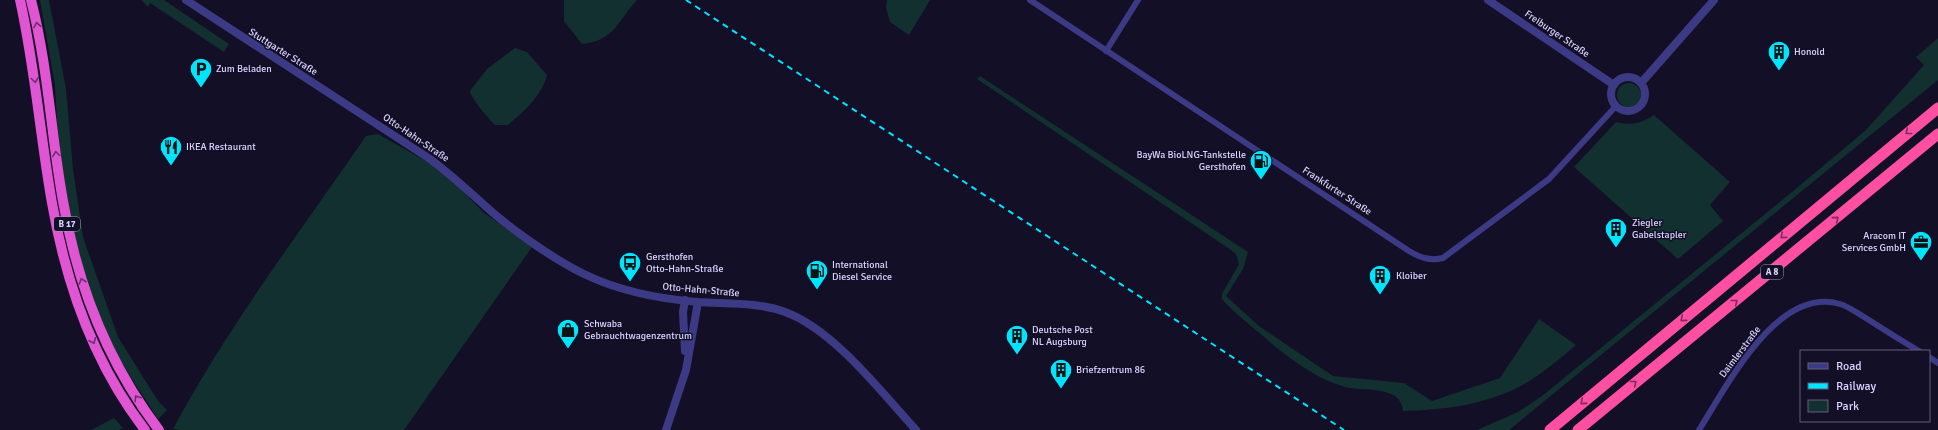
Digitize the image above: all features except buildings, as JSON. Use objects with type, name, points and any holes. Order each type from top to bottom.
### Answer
[{"type":"highway","name":"B 17","points":[[20,0],[35,78],[51,202],[70,280],[78,305],[101,358],[145,430]]},
{"type":"highway","name":"B 17","points":[[31,0],[44,62],[62,200],[76,264],[89,302],[110,352],[135,395],[159,430]]},
{"type":"highway","name":"A 8","points":[[1550,430],[1938,108]]},
{"type":"highway","name":"A 8","points":[[1578,430],[1938,134]]},
{"type":"street","name":"Stuttgarter Straße","points":[[186,0],[371,119]]},
{"type":"street","name":"Frankfurter Straße","points":[[1030,0],[1409,251],[1425,259],[1435,260],[1444,258],[1549,179],[1616,106]]},
{"type":"street","points":[[1106,51],[1138,0]]},
{"type":"street","name":"Freiburger Straße","points":[[1488,0],[1614,85]]},
{"type":"street","points":[[1641,83],[1714,0]]},
{"type":"street","points":[[1625,77],[1636,79],[1641,83],[1645,93],[1642,104],[1633,111],[1627,111],[1616,106],[1612,98],[1614,85],[1625,77]]},
{"type":"street","name":"Otto-Hahn-Straße","points":[[371,119],[446,171],[509,226],[584,274],[638,293],[698,302],[762,306],[785,312],[812,325],[828,337],[853,362],[916,430]]},
{"type":"street","points":[[684,300],[683,312],[686,370]]},
{"type":"street","points":[[666,430],[686,370],[698,302]]},
{"type":"street","name":"Daimlerstraße","points":[[1699,430],[1760,340],[1781,319],[1804,306],[1824,302],[1841,304],[1917,350]]},
{"type":"green space","points":[[40,0],[49,0],[66,89],[73,169],[83,237],[118,337],[158,401],[167,410],[158,419],[119,359],[101,322],[78,257],[65,188],[57,122],[55,85]]},
{"type":"green space","points":[[141,0],[164,0],[229,44],[224,52],[150,3],[148,7]]},
{"type":"green space","points":[[564,0],[637,0],[614,29],[608,34],[601,39],[582,44],[564,21]]},
{"type":"green space","points":[[887,0],[930,0],[909,35],[890,22],[886,8]]},
{"type":"green space","points":[[1938,38],[1938,80],[1509,430],[1477,430],[1518,412],[1542,396],[1866,130],[1924,65],[1916,57]]},
{"type":"green space","points":[[515,48],[527,52],[547,75],[541,90],[532,103],[508,125],[495,125],[477,104],[470,91],[487,69]]},
{"type":"green space","points":[[980,76],[1248,252],[1243,269],[1226,296],[1259,326],[1333,376],[1404,383],[1432,401],[1500,378],[1539,319],[1576,345],[1542,373],[1519,387],[1491,398],[1448,408],[1403,411],[1401,402],[1395,396],[1388,393],[1350,388],[1329,381],[1305,368],[1282,352],[1228,306],[1222,299],[1222,294],[1239,264],[1236,254],[977,79]]},
{"type":"green space","points":[[1629,83],[1637,87],[1641,95],[1637,103],[1629,107],[1621,103],[1617,95],[1621,87]]},
{"type":"green space","points":[[1654,115],[1730,182],[1710,205],[1723,221],[1678,259],[1574,167],[1616,122],[1627,124],[1636,123]]},
{"type":"green space","points":[[378,134],[433,165],[454,182],[483,212],[532,247],[404,430],[173,429],[217,353],[290,244],[366,136]]},
{"type":"green space","points":[[114,418],[123,428],[118,430],[91,430]]},
{"type":"railway","points":[[686,0],[1344,430]]},
{"type":"place","name":"Honold","points":[[1779,72]]},
{"type":"place","name":"Zum Beladen","points":[[201,88]]},
{"type":"place","name":"IKEA Restaurant","points":[[171,166]]},
{"type":"place","name":"BayWa BioLNG-Tankstelle Gersthofen","points":[[1261,180]]},
{"type":"place","name":"Ziegler Gabelstapler","points":[[1616,248]]},
{"type":"place","name":"Aracom IT Services GmbH","points":[[1921,262]]},
{"type":"place","name":"Gersthofen Otto-Hahn-Straße","points":[[630,282]]},
{"type":"place","name":"International Diesel Service","points":[[817,290]]},
{"type":"place","name":"Kloiber","points":[[1380,296]]},
{"type":"place","name":"Schwaba Gebrauchtwagenzentrum","points":[[568,350]]},
{"type":"place","name":"Deutsche Post NL Augsburg","points":[[1017,356]]},
{"type":"place","name":"Briefzentrum 86","points":[[1061,390]]}]
